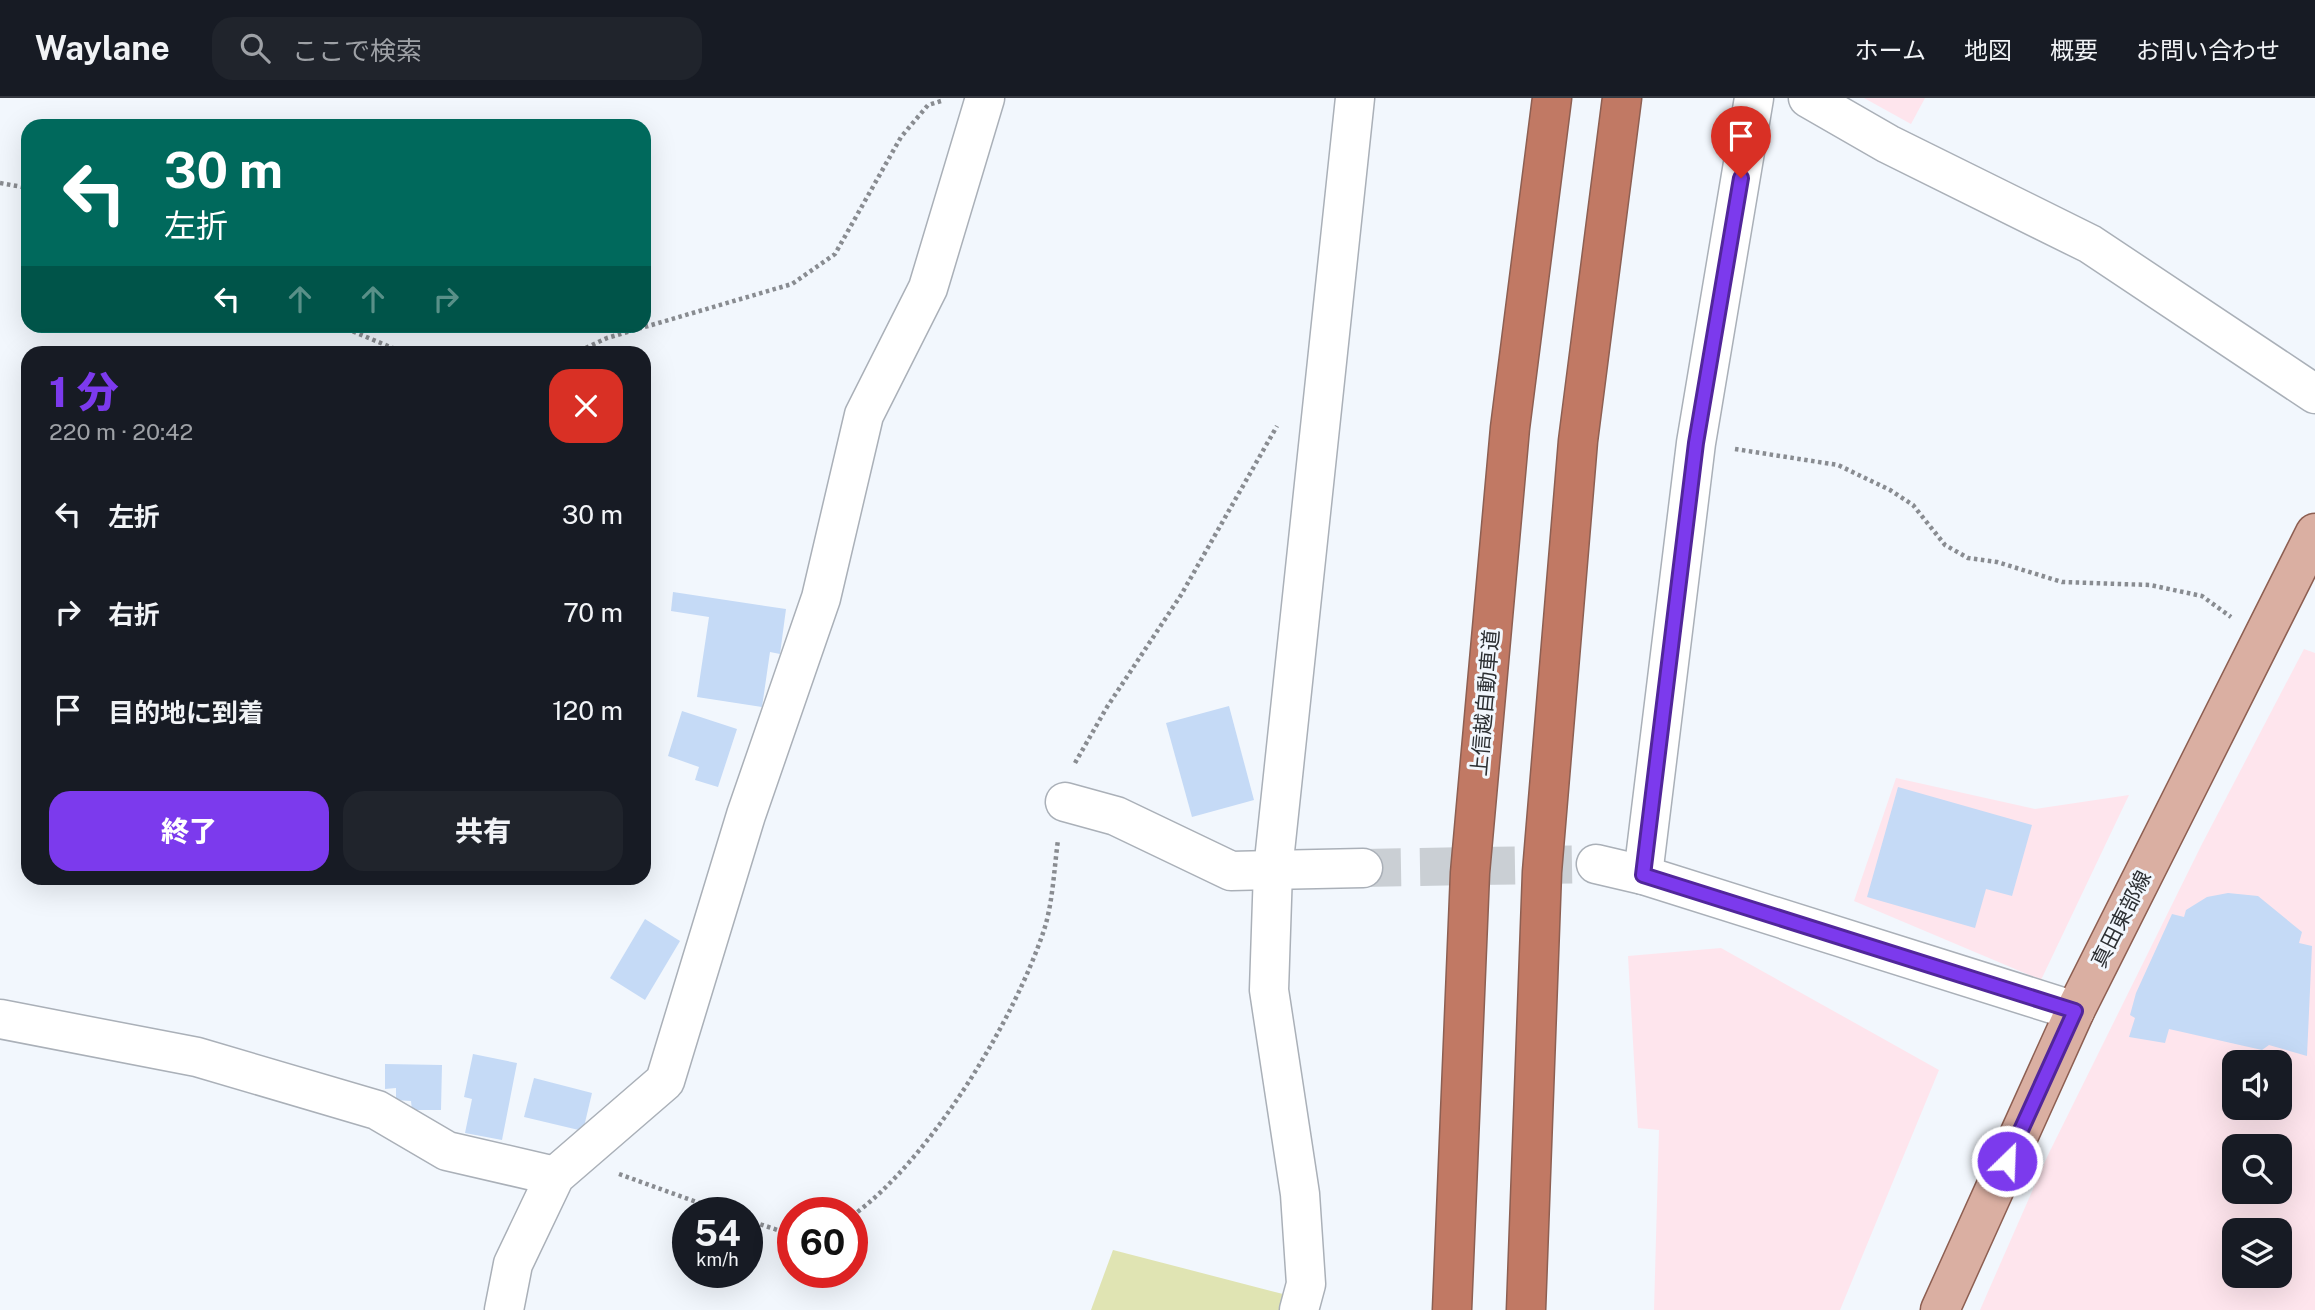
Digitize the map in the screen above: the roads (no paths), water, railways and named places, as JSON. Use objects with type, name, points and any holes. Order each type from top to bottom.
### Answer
[{"type":"highway","name":"上信越自動車道","points":[[1452,1310],[1470,873],[1510,428],[1552,98]]},
{"type":"highway","points":[[1526,1310],[1543,858],[1578,441],[1622,98]]},
{"type":"main road","name":"真田東部線","points":[[1940,1310],[2075,1011],[2315,533]]},
{"type":"street","points":[[504,1310],[513,1264],[565,1167],[665,1081],[746,815],[821,598],[864,415],[928,288],[985,98]]},
{"type":"street","points":[[1299,1310],[1306,1284],[1300,1194],[1269,990],[1273,870],[1355,98]]},
{"type":"street","points":[[1643,875],[1696,443],[1754,98]]},
{"type":"street","points":[[1808,98],[1888,144],[2090,244],[2315,394]]},
{"type":"street","points":[[1065,802],[1115,817],[1231,871],[1363,868]]},
{"type":"street","points":[[1596,864],[1643,875],[2075,1011]]},
{"type":"street","points":[[0,1019],[197,1057],[377,1110],[447,1151],[565,1167]]},
{"type":"tunnel","points":[[1363,868],[1596,864]]}]
